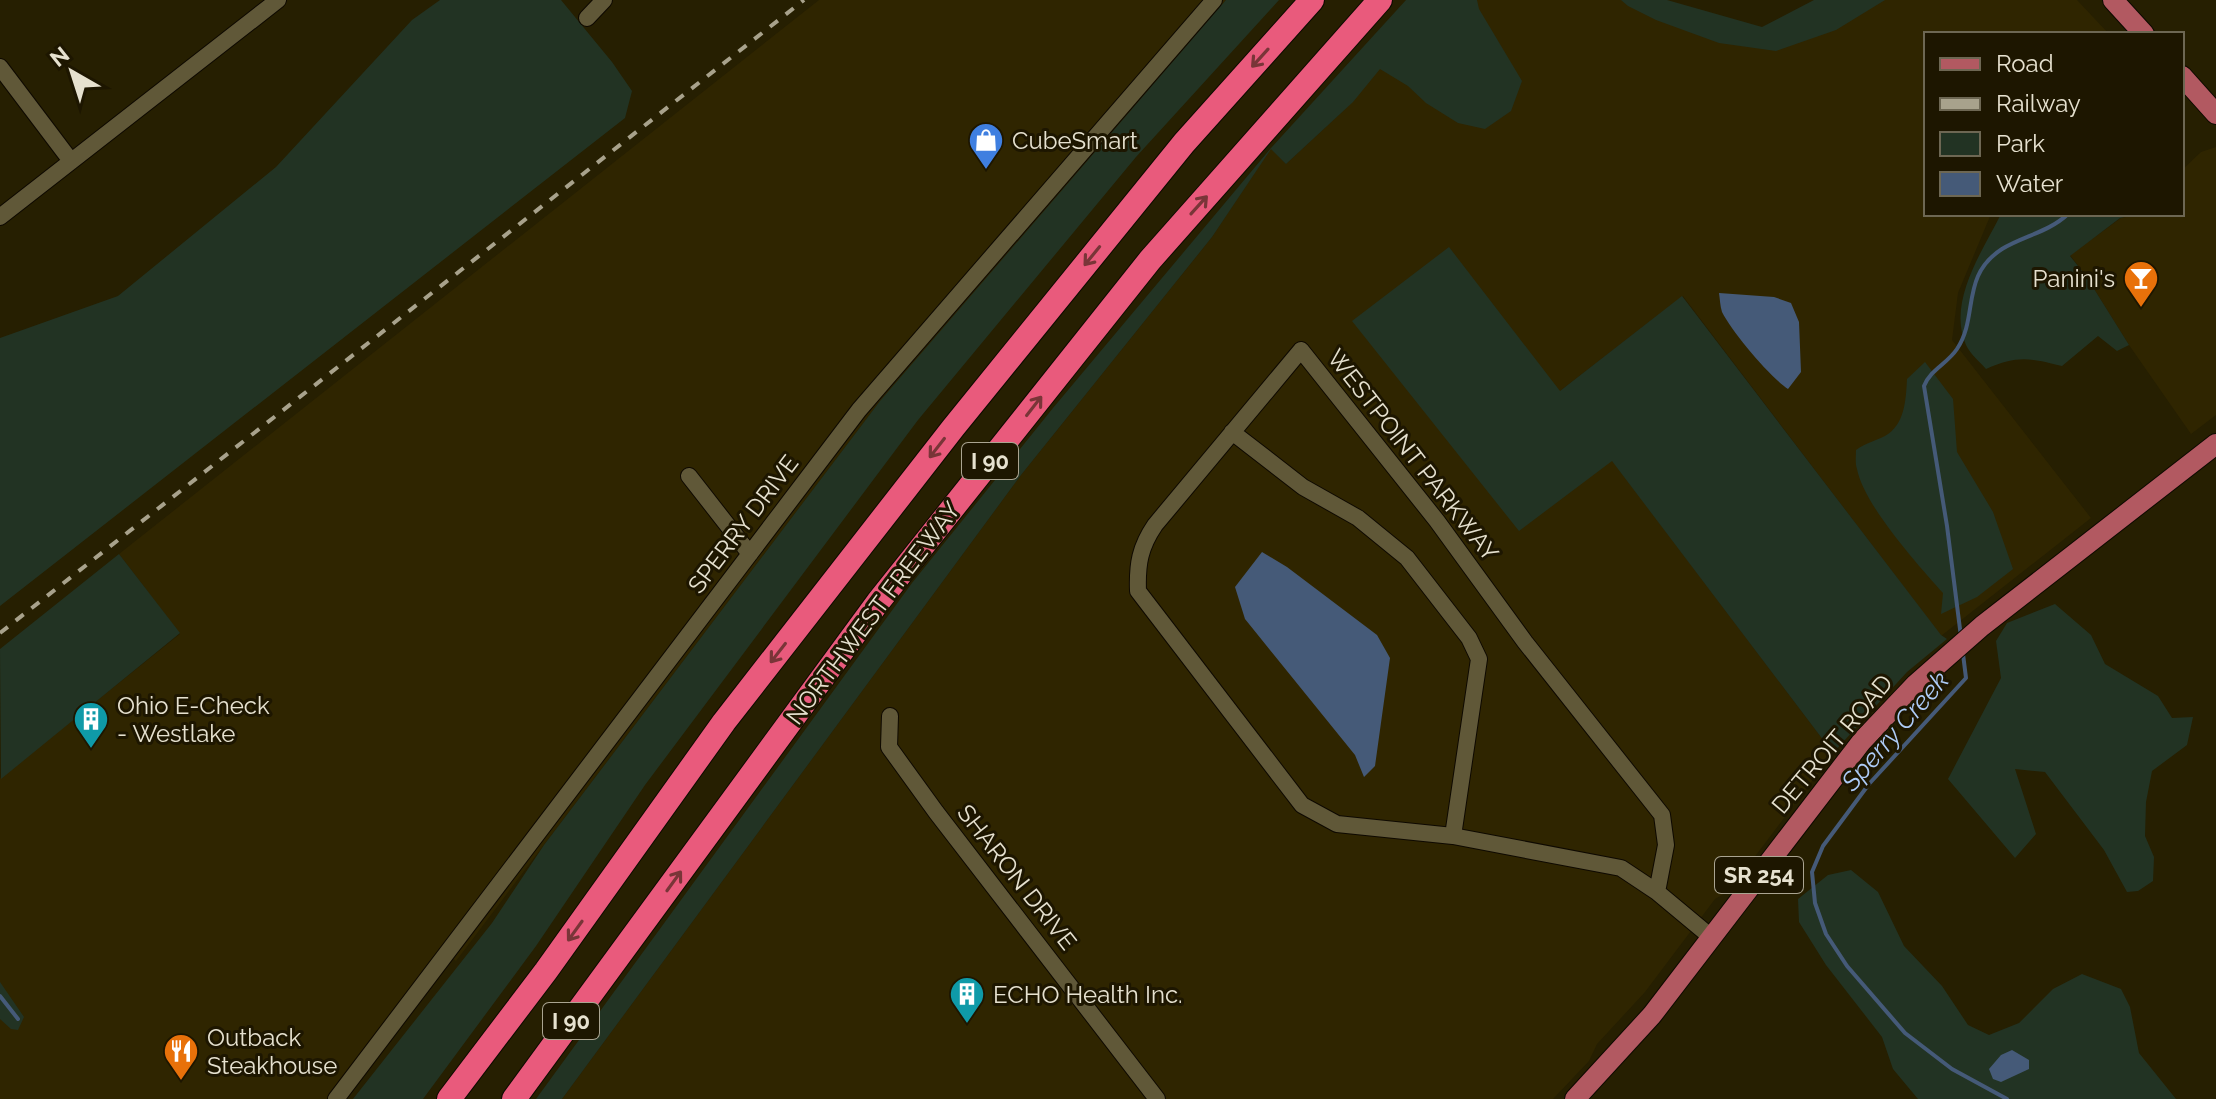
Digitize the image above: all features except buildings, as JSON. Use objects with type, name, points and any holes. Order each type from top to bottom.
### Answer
[{"type":"highway","name":"NORTHWEST FREEWAY","points":[[449,1099],[546,971],[724,722],[943,440],[1184,143],[1312,0]]},
{"type":"highway","name":"NORTHWEST FREEWAY","points":[[514,1099],[878,602],[1150,260],[1380,0]]},
{"type":"main road","points":[[2113,0],[2142,32]]},
{"type":"main road","points":[[2184,78],[2216,114]]},
{"type":"main road","name":"DETROIT ROAD","points":[[1575,1099],[1652,1015],[1862,741],[1916,684],[1982,626],[2216,444]]},
{"type":"street","points":[[0,217],[278,0]]},
{"type":"street","points":[[587,18],[604,0]]},
{"type":"street","name":"SPERRY DRIVE","points":[[336,1099],[869,398],[1214,0]]},
{"type":"street","points":[[0,67],[71,161]]},
{"type":"street","name":"WESTPOINT PARKWAY","points":[[1657,892],[1666,845],[1662,815],[1525,642],[1437,521],[1301,350],[1141,545],[1137,565],[1138,591],[1302,805],[1337,824],[1453,836],[1621,868],[1657,892],[1711,937]]},
{"type":"street","points":[[1232,432],[1303,487],[1358,518],[1407,558],[1469,638],[1479,659],[1453,836]]},
{"type":"street","points":[[689,476],[750,554]]},
{"type":"street","name":"SHARON DRIVE","points":[[890,716],[889,747],[1157,1099]]},
{"type":"shaded area","points":[[819,0],[1226,0],[880,401],[456,961],[446,953],[332,1099],[0,1099],[0,778],[180,634],[119,554]]},
{"type":"shaded area","points":[[1431,0],[1648,0],[1747,38],[1856,0],[2077,0],[2107,32],[1924,32],[1924,216],[1990,216],[1958,293],[1952,340],[2091,518],[1941,636],[1683,296],[1560,391],[1833,753],[1729,891],[1715,899],[1645,992],[1597,1044],[1589,1061],[1553,1099],[562,1099],[1021,475],[1212,237],[1271,148],[1286,164],[1344,110]]},
{"type":"shaded area","points":[[2216,147],[2216,415],[2191,434],[2070,255],[2121,218],[2184,216],[2184,168],[2201,152]]},
{"type":"green space","points":[[440,0],[561,0],[632,91],[625,118],[0,606],[0,338],[118,296],[276,167],[412,20]]},
{"type":"green space","points":[[1226,0],[1279,0],[1136,157],[918,420],[645,785],[536,946],[423,1099],[353,1099],[492,923],[544,845],[880,401]]},
{"type":"green space","points":[[1406,0],[1477,0],[1479,9],[1522,81],[1511,111],[1485,129],[1458,123],[1380,69],[1353,102],[1286,164],[1271,149],[1212,237],[1021,475],[562,1099],[536,1099],[912,583],[1053,408],[1271,148]]},
{"type":"green space","points":[[1621,0],[1667,0],[1762,27],[1814,0],[1885,0],[1836,30],[1776,51],[1719,43],[1656,20]]},
{"type":"green space","points":[[2000,216],[2129,216],[2120,218],[2070,256],[2129,345],[2117,351],[2098,336],[2062,366],[2024,359],[1986,369],[1966,345],[1961,329],[1964,295]]},
{"type":"green space","points":[[1449,247],[1560,391],[1682,296],[1947,639],[1907,672],[1833,753],[1612,461],[1519,531],[1352,321]]},
{"type":"green space","points":[[1925,362],[1953,399],[1957,452],[1993,512],[2013,569],[1977,597],[1941,614],[1943,593],[1881,517],[1862,484],[1856,462],[1856,450],[1885,436],[1897,425],[1903,411],[1907,379]]},
{"type":"green space","points":[[119,554],[180,633],[1,779],[0,649]]},
{"type":"green space","points":[[2055,604],[2091,635],[2105,664],[2158,696],[2172,718],[2193,717],[2187,745],[2152,771],[2146,802],[2145,836],[2154,857],[2153,881],[2138,891],[2127,892],[2104,850],[2045,772],[2015,769],[2036,834],[2015,858],[1948,779],[2001,678],[1996,641],[2007,623]]},
{"type":"green space","points":[[1851,870],[1878,892],[1904,946],[1942,986],[1968,1025],[1989,1035],[2019,1023],[2053,989],[2082,974],[2121,989],[2130,1007],[2139,1053],[2176,1099],[1918,1099],[1893,1069],[1882,1037],[1826,965],[1799,922],[1798,899],[1828,875]]},
{"type":"green space","points":[[0,982],[24,1017],[18,1030],[11,1029],[0,1019]]},
{"type":"water","points":[[1719,293],[1774,297],[1791,303],[1799,322],[1801,372],[1788,389],[1762,365],[1734,331],[1722,312]]},
{"type":"water","points":[[1262,552],[1287,567],[1377,635],[1390,658],[1375,766],[1364,777],[1355,755],[1245,619],[1235,587]]},
{"type":"water","points":[[2012,1050],[2029,1060],[2029,1069],[2001,1082],[1993,1079],[1989,1069],[2001,1055]]},
{"type":"waterway","name":"Sperry Creek","points":[[1961,637],[1924,386],[1953,354],[1964,336],[1975,284],[1989,260],[2002,249],[2065,216]]},
{"type":"waterway","name":"Sperry Creek","points":[[1963,654],[1966,678],[1869,784],[1823,846],[1812,872],[1815,903],[1826,934],[1847,966],[1905,1033],[1952,1069],[2007,1099]]},
{"type":"waterway","points":[[0,996],[18,1019]]},
{"type":"railway","points":[[0,633],[804,0]]},
{"type":"place","name":"CubeSmart","points":[[986,171]]},
{"type":"place","name":"Panini's","points":[[2141,309]]},
{"type":"place","name":"Ohio E-Check - Westlake","points":[[91,750]]},
{"type":"place","name":"ECHO Health Inc.","points":[[967,1025]]},
{"type":"place","name":"Outback Steakhouse","points":[[181,1082]]}]
